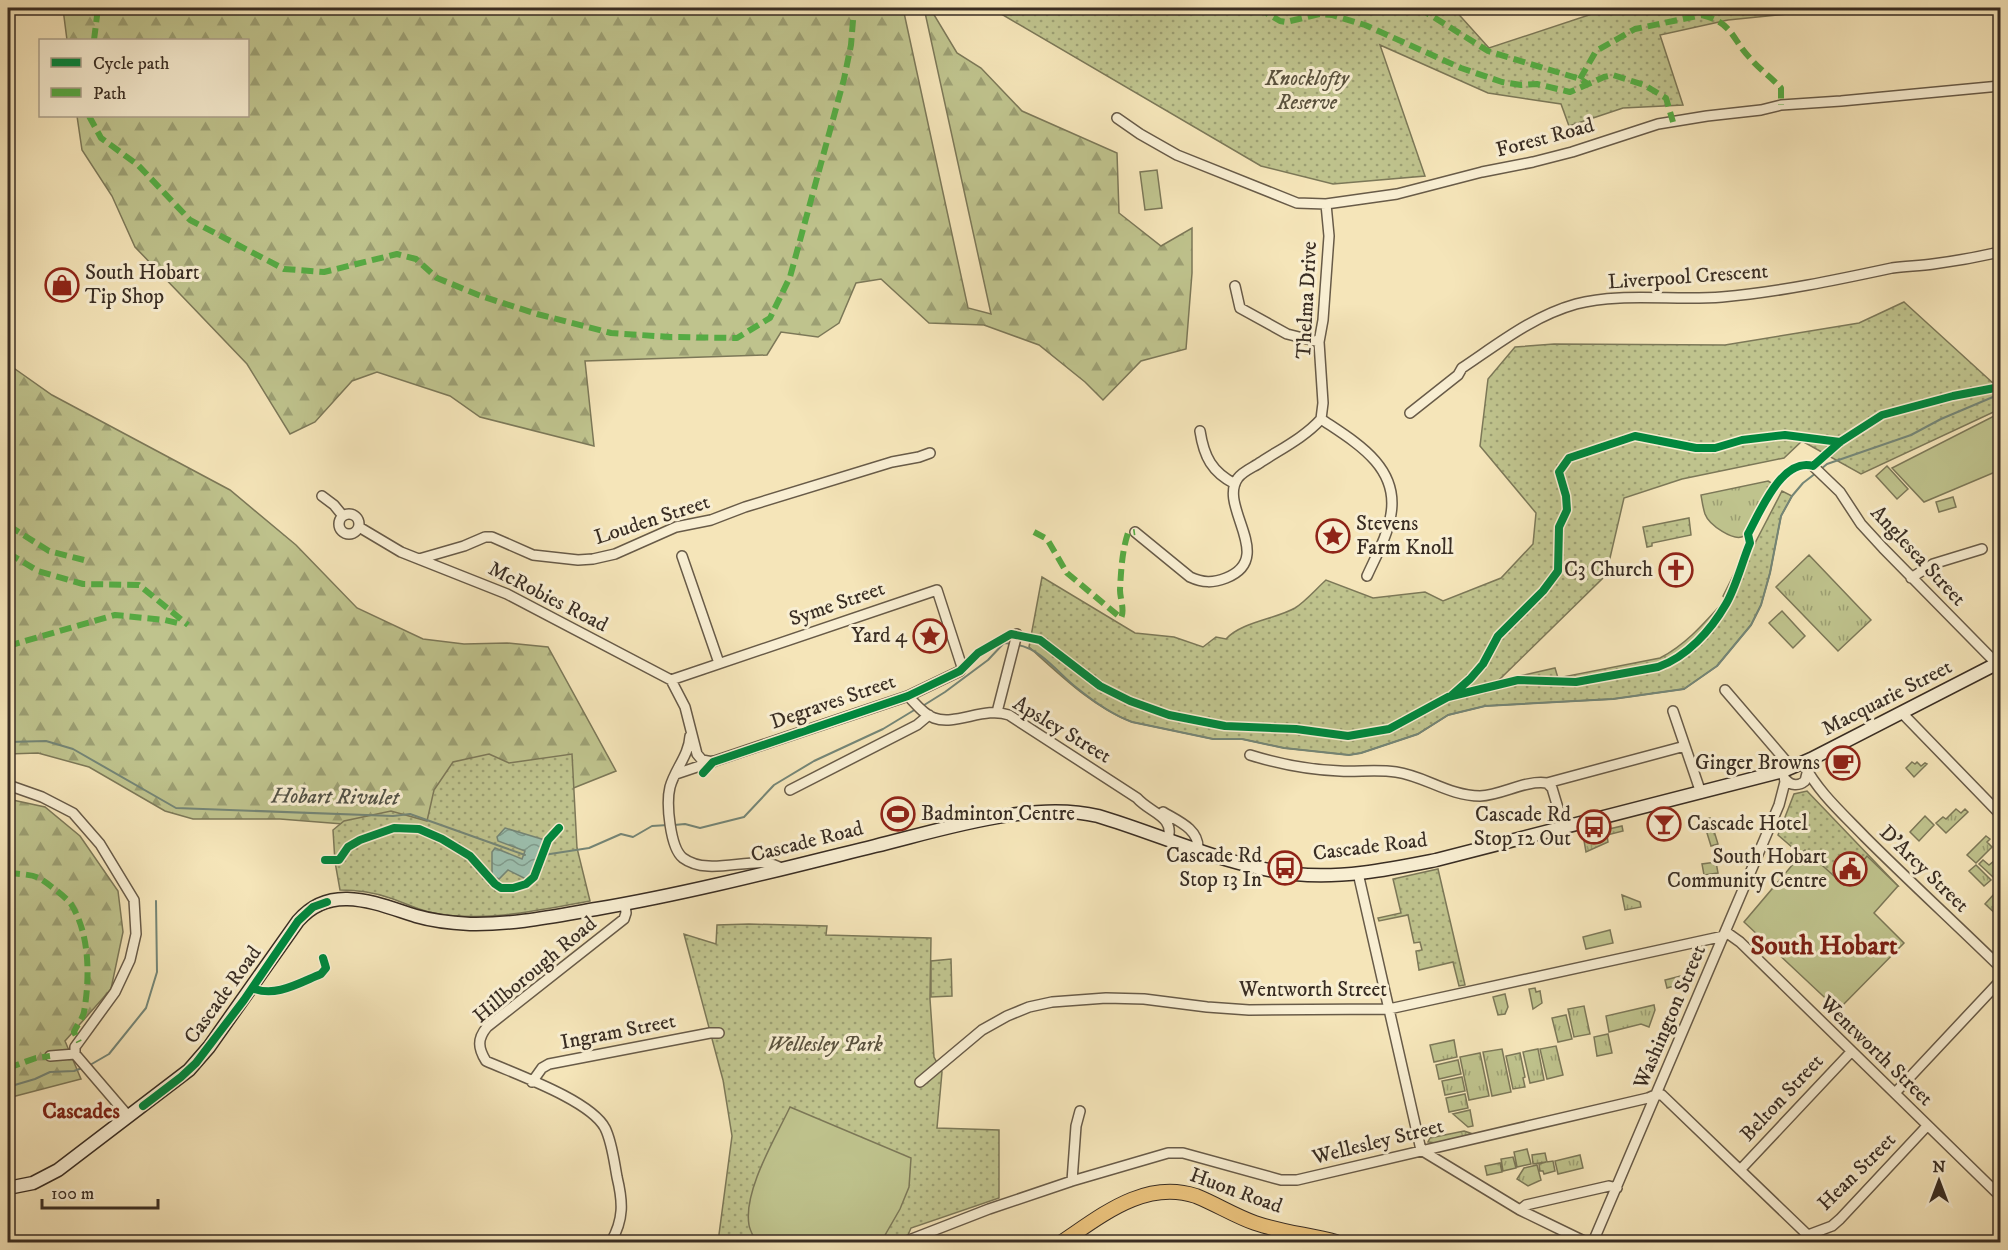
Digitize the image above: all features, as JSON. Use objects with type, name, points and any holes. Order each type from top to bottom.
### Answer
[{"type":"main road","name":"Huon Road","points":[[1062,1242],[1131,1200],[1150,1193],[1168,1191],[1196,1196],[1266,1227],[1336,1242]]},
{"type":"street","name":"Forest Road","points":[[1117,118],[1140,134],[1186,158],[1297,203],[1326,204],[1397,194],[1482,172],[1533,162],[1658,124],[1761,110],[1781,105],[2001,86]]},
{"type":"street","name":"Thelma Drive","points":[[1321,419],[1323,403],[1319,342],[1329,236],[1326,204]]},
{"type":"street","name":"Liverpool Crescent","points":[[1410,413],[1458,375],[1461,368],[1522,327],[1552,312],[1578,304],[1609,300],[1720,297],[1768,292],[1895,268],[2001,252]]},
{"type":"street","points":[[1235,286],[1240,308],[1287,334],[1319,342]]},
{"type":"street","points":[[1135,532],[1198,581],[1214,582],[1230,576],[1241,566],[1247,549],[1235,502],[1235,484],[1244,473],[1308,432],[1321,419],[1340,431],[1376,461],[1391,486],[1391,515],[1367,576]]},
{"type":"street","points":[[1200,431],[1203,447],[1216,472],[1235,484]]},
{"type":"street","name":"Louden Street","points":[[418,558],[464,546],[485,537],[492,537],[533,555],[578,560],[593,559],[615,554],[676,527],[711,520],[745,507],[892,462],[930,453]]},
{"type":"street","name":"Anglesea Street","points":[[1813,466],[1840,492],[1861,524],[1911,578],[1999,664]]},
{"type":"street","points":[[322,496],[343,516]]},
{"type":"street","points":[[349,514],[355,516],[359,521],[359,527],[352,533],[343,531],[340,525],[343,516],[349,514]]},
{"type":"street","name":"McRobies Road","points":[[359,527],[401,552],[507,594],[670,680]]},
{"type":"street","points":[[1911,578],[1933,564],[1982,549]]},
{"type":"street","points":[[682,556],[719,663]]},
{"type":"street","name":"Syme Street","points":[[670,680],[937,590],[962,668]]},
{"type":"street","points":[[998,712],[1016,637]]},
{"type":"street","name":"Macquarie Street","points":[[1794,771],[1999,664]]},
{"type":"street","name":"Degraves Street","points":[[676,774],[712,762],[918,706],[962,668]]},
{"type":"street","points":[[670,680],[685,707],[697,754],[702,760],[712,762]]},
{"type":"street","name":"D'Arcy Street","points":[[1725,690],[1794,771],[1823,794],[1903,875],[2000,964]]},
{"type":"street","points":[[790,790],[917,725],[918,706]]},
{"type":"street","name":"Apsley Street","points":[[918,706],[945,719],[998,712],[1009,716],[1194,833],[1198,849]]},
{"type":"street","points":[[1673,711],[1701,793]]},
{"type":"street","points":[[1902,713],[2001,814]]},
{"type":"street","points":[[690,729],[689,745],[669,794],[672,835],[678,853],[692,862],[716,866],[768,863],[776,864],[782,869]]},
{"type":"street","points":[[1250,755],[1286,766],[1298,765],[1315,770],[1398,772],[1461,795],[1481,796],[1533,783],[1547,783],[1685,746]]},
{"type":"street","points":[[1794,771],[1805,781],[1798,785],[1790,783],[1794,771]]},
{"type":"street","name":"Cascade Road","points":[[8,1188],[33,1183],[48,1176],[181,1077],[196,1063],[252,988],[295,924],[317,905],[335,900],[359,899],[374,902],[430,920],[477,924],[525,920],[625,904],[968,824],[1053,811],[1089,814],[1249,866],[1281,873],[1312,875],[1358,873],[1436,860],[1794,771]]},
{"type":"street","name":"Washington Street","points":[[1593,1242],[1794,771]]},
{"type":"street","points":[[1547,783],[1552,788],[1564,828]]},
{"type":"street","points":[[8,785],[42,797],[73,813],[100,844],[134,900],[136,934],[130,960],[115,992],[75,1047],[75,1054],[129,1117]]},
{"type":"street","name":"D'Arcy Street","points":[[1798,785],[1810,787],[1823,794]]},
{"type":"street","name":"Washington Street","points":[[1779,805],[1792,787],[1798,785]]},
{"type":"street","name":"Apsley Street","points":[[1137,798],[1168,823],[1170,828],[1168,839]]},
{"type":"street","points":[[1358,873],[1420,1150],[1520,1210],[1586,1242]]},
{"type":"street","name":"Hillborough Road","points":[[610,1242],[618,1230],[622,1200],[611,1146],[604,1128],[594,1115],[578,1103],[486,1061],[479,1047],[482,1034],[487,1028],[619,924],[625,917],[625,904]]},
{"type":"street","name":"Wentworth Street","points":[[920,1082],[982,1030],[1029,1007],[1052,1002],[1106,998],[1144,999],[1249,1010],[1389,1009],[1725,934],[1740,942],[2001,1196]]},
{"type":"street","points":[[1895,1093],[2001,981]]},
{"type":"street","name":"Ingram Street","points":[[532,1082],[542,1068],[549,1064],[710,1033],[719,1034]]},
{"type":"street","name":"Belton Street","points":[[1740,1170],[1851,1052]]},
{"type":"street","points":[[50,1056],[75,1054]]},
{"type":"street","points":[[1657,1094],[1662,1095],[1815,1242]]},
{"type":"street","name":"Wellesley Street","points":[[904,1242],[989,1209],[1072,1181],[1168,1153],[1183,1153],[1281,1180],[1297,1180],[1657,1094]]},
{"type":"street","points":[[1072,1181],[1076,1126],[1080,1111]]},
{"type":"street","name":"Hean Street","points":[[1808,1235],[1832,1226],[1840,1219],[1927,1126]]},
{"type":"street","points":[[1520,1210],[1526,1205],[1610,1186],[1617,1188]]},
{"type":"green space","points":[[61,8],[903,8],[968,308],[991,314],[924,8],[930,8],[957,53],[981,68],[1022,111],[1117,153],[1119,213],[1161,246],[1192,228],[1192,273],[1186,349],[1141,361],[1103,400],[1085,382],[1039,345],[984,325],[929,323],[881,279],[856,283],[839,323],[818,337],[781,332],[767,355],[585,361],[594,446],[480,417],[450,396],[377,372],[352,381],[315,422],[290,434],[247,364],[135,247],[112,196],[82,150],[77,117],[249,117],[249,39],[67,39]]},
{"type":"green space","name":"Knocklofty Reserve","points":[[991,8],[1453,8],[1489,48],[1610,8],[1820,8],[1816,11],[1728,20],[1660,35],[1683,105],[1623,108],[1569,126],[1561,104],[1488,93],[1380,45],[1425,176],[1333,184],[1261,166]]},
{"type":"green space","points":[[1157,170],[1162,208],[1145,210],[1140,172]]},
{"type":"green space","points":[[1904,302],[1994,384],[2000,383],[2000,409],[1861,474],[1802,441],[1784,458],[1682,479],[1624,498],[1606,575],[1498,681],[1555,668],[1558,678],[1660,658],[1670,652],[1696,632],[1726,599],[1723,596],[1749,544],[1754,545],[1782,491],[1792,496],[1781,516],[1770,573],[1761,605],[1751,625],[1717,666],[1684,689],[1613,699],[1485,706],[1448,715],[1418,734],[1349,755],[1284,748],[1242,739],[1213,739],[1132,722],[1091,699],[1029,647],[1042,577],[1135,633],[1174,637],[1203,647],[1216,637],[1226,639],[1240,629],[1295,608],[1326,580],[1373,598],[1425,592],[1443,601],[1501,578],[1533,544],[1536,513],[1480,446],[1488,379],[1515,347],[1554,344],[1725,345],[1859,323]]},
{"type":"green space","points":[[8,364],[52,395],[230,490],[296,545],[357,608],[423,639],[464,644],[507,643],[548,647],[616,771],[566,791],[444,832],[280,819],[193,819],[165,811],[89,767],[38,753],[8,754]]},
{"type":"green space","points":[[2000,413],[2000,470],[1924,502],[1892,468]]},
{"type":"green space","points":[[1887,466],[1908,489],[1897,499],[1876,476]]},
{"type":"green space","points":[[1768,481],[1773,484],[1744,536],[1728,535],[1707,518],[1701,495]]},
{"type":"green space","points":[[1953,497],[1956,507],[1939,512],[1936,502]]},
{"type":"green space","points":[[1689,518],[1691,535],[1652,543],[1652,546],[1647,547],[1643,527]]},
{"type":"green space","points":[[1809,555],[1871,620],[1838,651],[1776,587]]},
{"type":"green space","points":[[1782,611],[1805,636],[1793,648],[1769,623]]},
{"type":"green space","points":[[489,754],[509,763],[572,754],[577,848],[590,901],[530,912],[469,917],[429,912],[371,893],[340,890],[333,830],[344,821],[391,811],[427,821],[434,790],[453,762]]},
{"type":"green space","points":[[1912,762],[1915,764],[1917,762],[1921,766],[1927,764],[1914,777],[1906,768]]},
{"type":"green space","points":[[1807,791],[1898,886],[1844,885],[1804,851],[1801,855],[1778,835],[1794,794]]},
{"type":"green space","points":[[8,799],[45,807],[80,836],[118,891],[123,932],[111,989],[65,1041],[81,1079],[8,1098]]},
{"type":"green space","points":[[1956,809],[1961,813],[1965,809],[1968,812],[1946,833],[1936,823],[1943,817],[1946,819]]},
{"type":"green space","points":[[1925,816],[1934,825],[1919,841],[1910,832]]},
{"type":"green space","points":[[1710,818],[1718,844],[1711,846],[1703,820]]},
{"type":"green space","points":[[1622,826],[1623,831],[1607,835],[1608,842],[1586,852],[1583,835]]},
{"type":"green space","points":[[1986,836],[1990,839],[1987,842],[1992,847],[1976,863],[1967,855]]},
{"type":"green space","points":[[1805,850],[1844,885],[1867,856],[1898,886],[1874,913],[1904,943],[1838,1010],[1744,922]]},
{"type":"green space","points":[[2000,856],[2000,869],[1993,877],[1979,864],[1983,860],[1989,865]]},
{"type":"green space","points":[[1716,862],[1718,873],[1704,875],[1702,864]]},
{"type":"green space","points":[[1976,865],[1991,880],[1984,886],[1969,871]]},
{"type":"green space","points":[[1438,869],[1465,985],[1459,986],[1453,962],[1419,970],[1416,951],[1422,950],[1420,942],[1414,943],[1408,915],[1379,921],[1378,918],[1401,913],[1393,879]]},
{"type":"green space","points":[[1994,894],[2000,900],[1998,916],[1985,904]]},
{"type":"green space","points":[[1622,895],[1640,902],[1641,907],[1625,910]]},
{"type":"green space","name":"Wellesley Park","points":[[717,925],[827,926],[826,935],[931,938],[930,999],[934,1057],[942,1072],[937,1128],[999,1130],[999,1198],[911,1228],[905,1242],[718,1242],[732,1136],[723,1080],[684,934],[716,944]]},
{"type":"green space","points":[[1610,930],[1613,943],[1586,949],[1583,937]]},
{"type":"green space","points":[[951,959],[952,996],[931,997],[931,961]]},
{"type":"green space","points":[[1681,976],[1684,983],[1667,988],[1665,980]]},
{"type":"green space","points":[[1535,988],[1536,992],[1540,991],[1542,1003],[1533,1009],[1529,989]]},
{"type":"green space","points":[[1505,994],[1508,1007],[1505,1014],[1498,1015],[1493,997]]},
{"type":"green space","points":[[1654,1005],[1655,1010],[1649,1027],[1641,1024],[1609,1032],[1606,1016]]},
{"type":"green space","points":[[1584,1006],[1590,1034],[1574,1037],[1568,1009]]},
{"type":"green space","points":[[1566,1015],[1572,1039],[1558,1042],[1552,1018]]},
{"type":"green space","points":[[1608,1034],[1612,1053],[1597,1056],[1594,1037]]},
{"type":"green space","points":[[1454,1040],[1457,1057],[1434,1062],[1430,1045]]},
{"type":"green space","points":[[1556,1046],[1563,1075],[1547,1079],[1540,1049]]},
{"type":"green space","points":[[1502,1049],[1511,1092],[1492,1096],[1483,1052]]},
{"type":"green space","points":[[1538,1049],[1544,1080],[1530,1083],[1523,1052]]},
{"type":"green space","points":[[1480,1053],[1489,1096],[1469,1100],[1460,1057]]},
{"type":"green space","points":[[1520,1053],[1525,1087],[1513,1089],[1506,1056]]},
{"type":"green space","points":[[1458,1060],[1461,1074],[1439,1079],[1436,1065]]},
{"type":"green space","points":[[1462,1077],[1465,1091],[1445,1095],[1442,1081]]},
{"type":"green space","points":[[1465,1094],[1468,1108],[1449,1112],[1446,1098]]},
{"type":"green space","name":"Wellesley Park","points":[[790,1107],[911,1158],[909,1187],[900,1209],[881,1242],[756,1242],[749,1225],[748,1211],[751,1196],[762,1164]]},
{"type":"green space","points":[[1470,1110],[1473,1126],[1468,1127],[1453,1114]]},
{"type":"green space","points":[[1464,1131],[1473,1134],[1436,1143],[1428,1142],[1430,1138]]},
{"type":"green space","points":[[1527,1149],[1531,1164],[1517,1167],[1514,1152]]},
{"type":"green space","points":[[1545,1153],[1547,1162],[1553,1161],[1555,1171],[1544,1174],[1540,1171],[1539,1164],[1546,1162],[1533,1164],[1532,1155]]},
{"type":"green space","points":[[1580,1155],[1583,1168],[1558,1174],[1555,1161]]},
{"type":"green space","points":[[1513,1157],[1516,1168],[1503,1171],[1501,1159]]},
{"type":"green space","points":[[1500,1163],[1502,1172],[1487,1175],[1485,1166]]},
{"type":"green space","points":[[1537,1165],[1541,1180],[1528,1186],[1517,1179],[1524,1168]]},
{"type":"water","points":[[505,828],[545,840],[532,876],[528,880],[508,870],[499,879],[492,876],[492,852],[495,848],[522,859],[525,851],[498,841],[497,837]]},
{"type":"waterway","name":"Hobart Rivulet","points":[[1821,469],[1827,464],[1911,435],[1941,419],[2000,394]]},
{"type":"waterway","name":"Hobart Rivulet","points":[[1018,645],[1034,651],[1096,703],[1132,722],[1213,739],[1242,739],[1284,748],[1349,755],[1418,734],[1448,715],[1485,706],[1613,699],[1684,689],[1717,666],[1751,625],[1761,605],[1770,573],[1781,516],[1792,496],[1816,473]]},
{"type":"waterway","name":"Hobart Rivulet","points":[[921,707],[988,660],[1004,643],[1013,644]]},
{"type":"waterway","name":"Hobart Rivulet","points":[[674,825],[685,824],[700,828],[744,817],[774,785],[814,761],[883,729],[916,709]]},
{"type":"waterway","name":"Hobart Rivulet","points":[[8,742],[46,741],[73,749],[176,808],[393,816],[410,814],[525,855]]},
{"type":"waterway","name":"Hobart Rivulet","points":[[537,856],[589,848],[621,834],[633,837],[652,826],[668,825]]},
{"type":"waterway","name":"Hobart Rivulet","points":[[90,1065],[109,1054],[146,1008],[157,972],[156,901]]},
{"type":"waterway","name":"Hobart Rivulet","points":[[8,1087],[50,1072],[74,1071],[82,1068]]},
{"type":"marked path","points":[[94,39],[98,8]]},
{"type":"marked path","points":[[90,117],[101,138],[138,165],[190,220],[284,269],[324,272],[397,254],[416,259],[437,278],[481,296],[537,314],[611,333],[737,338],[770,318],[790,277],[844,79],[851,45],[854,8]]},
{"type":"marked path","points":[[1258,8],[1286,22],[1320,14],[1332,15],[1365,25],[1461,68],[1502,82],[1521,85],[1537,84],[1570,92],[1613,75],[1644,85],[1666,98],[1673,122]]},
{"type":"marked path","points":[[1419,8],[1488,51],[1580,79],[1588,84]]},
{"type":"marked path","points":[[1580,79],[1596,51],[1635,29],[1702,15],[1718,8]]},
{"type":"marked path","points":[[1702,15],[1726,27],[1744,51],[1781,88],[1781,105]]},
{"type":"marked path","points":[[8,531],[14,529],[49,551],[84,560]]},
{"type":"marked path","points":[[1034,532],[1047,539],[1067,573],[1121,618],[1120,590],[1123,554],[1128,533],[1135,532]]},
{"type":"marked path","points":[[8,553],[38,571],[83,584],[139,585],[188,625]]},
{"type":"marked path","points":[[8,646],[115,615],[182,624]]},
{"type":"marked path","points":[[8,873],[39,878],[69,901],[77,916],[85,942],[88,971],[84,1012],[74,1032],[79,1042]]},
{"type":"marked path","points":[[8,1068],[36,1058],[50,1056]]},
{"type":"cycle path","points":[[703,773],[713,762],[908,696],[960,671],[978,653],[1011,634],[1040,640],[1100,686],[1130,701],[1169,715],[1225,726],[1296,729],[1348,736],[1389,729],[1448,697],[1518,680],[1576,682],[1658,667],[1688,650],[1706,633],[1720,614],[1733,590],[1750,543],[1748,534],[1773,488],[1791,470],[1802,465],[1813,466],[1840,442],[1882,415],[1953,396],[2000,387]]},
{"type":"cycle path","points":[[1452,695],[1483,664],[1498,636],[1543,591],[1558,571],[1559,527],[1567,510],[1566,496],[1559,472],[1569,458],[1635,436],[1696,448],[1715,448],[1742,440],[1785,435],[1840,442]]},
{"type":"cycle path","points":[[325,860],[339,860],[348,847],[360,840],[394,828],[419,829],[442,839],[470,856],[501,888],[513,888],[526,884],[534,877],[548,840],[559,828]]},
{"type":"cycle path","points":[[143,1106],[196,1063],[244,1000],[298,921],[313,907],[327,902]]},
{"type":"cycle path","points":[[252,988],[261,991],[278,990],[321,974],[326,968],[323,958]]},
{"type":"place","name":"South Hobart Tip Shop","points":[[62,285]]},
{"type":"place","name":"Stevens Farm Knoll","points":[[1333,536]]},
{"type":"place","name":"C3 Church","points":[[1676,570]]},
{"type":"place","name":"Yard 4","points":[[930,636]]},
{"type":"place","name":"Ginger Browns","points":[[1843,763]]},
{"type":"place","name":"Badminton Centre","points":[[898,814]]},
{"type":"place","name":"Cascade Hotel","points":[[1664,824]]},
{"type":"place","name":"Cascade Rd Stop 12 Out","points":[[1594,827]]},
{"type":"place","name":"Cascade Rd Stop 13 In","points":[[1285,868]]},
{"type":"place","name":"South Hobart Community Centre","points":[[1850,869]]},
{"type":"district","name":"South Hobart","points":[[1824,946]]},
{"type":"district","name":"Cascades","points":[[81,1111]]}]
